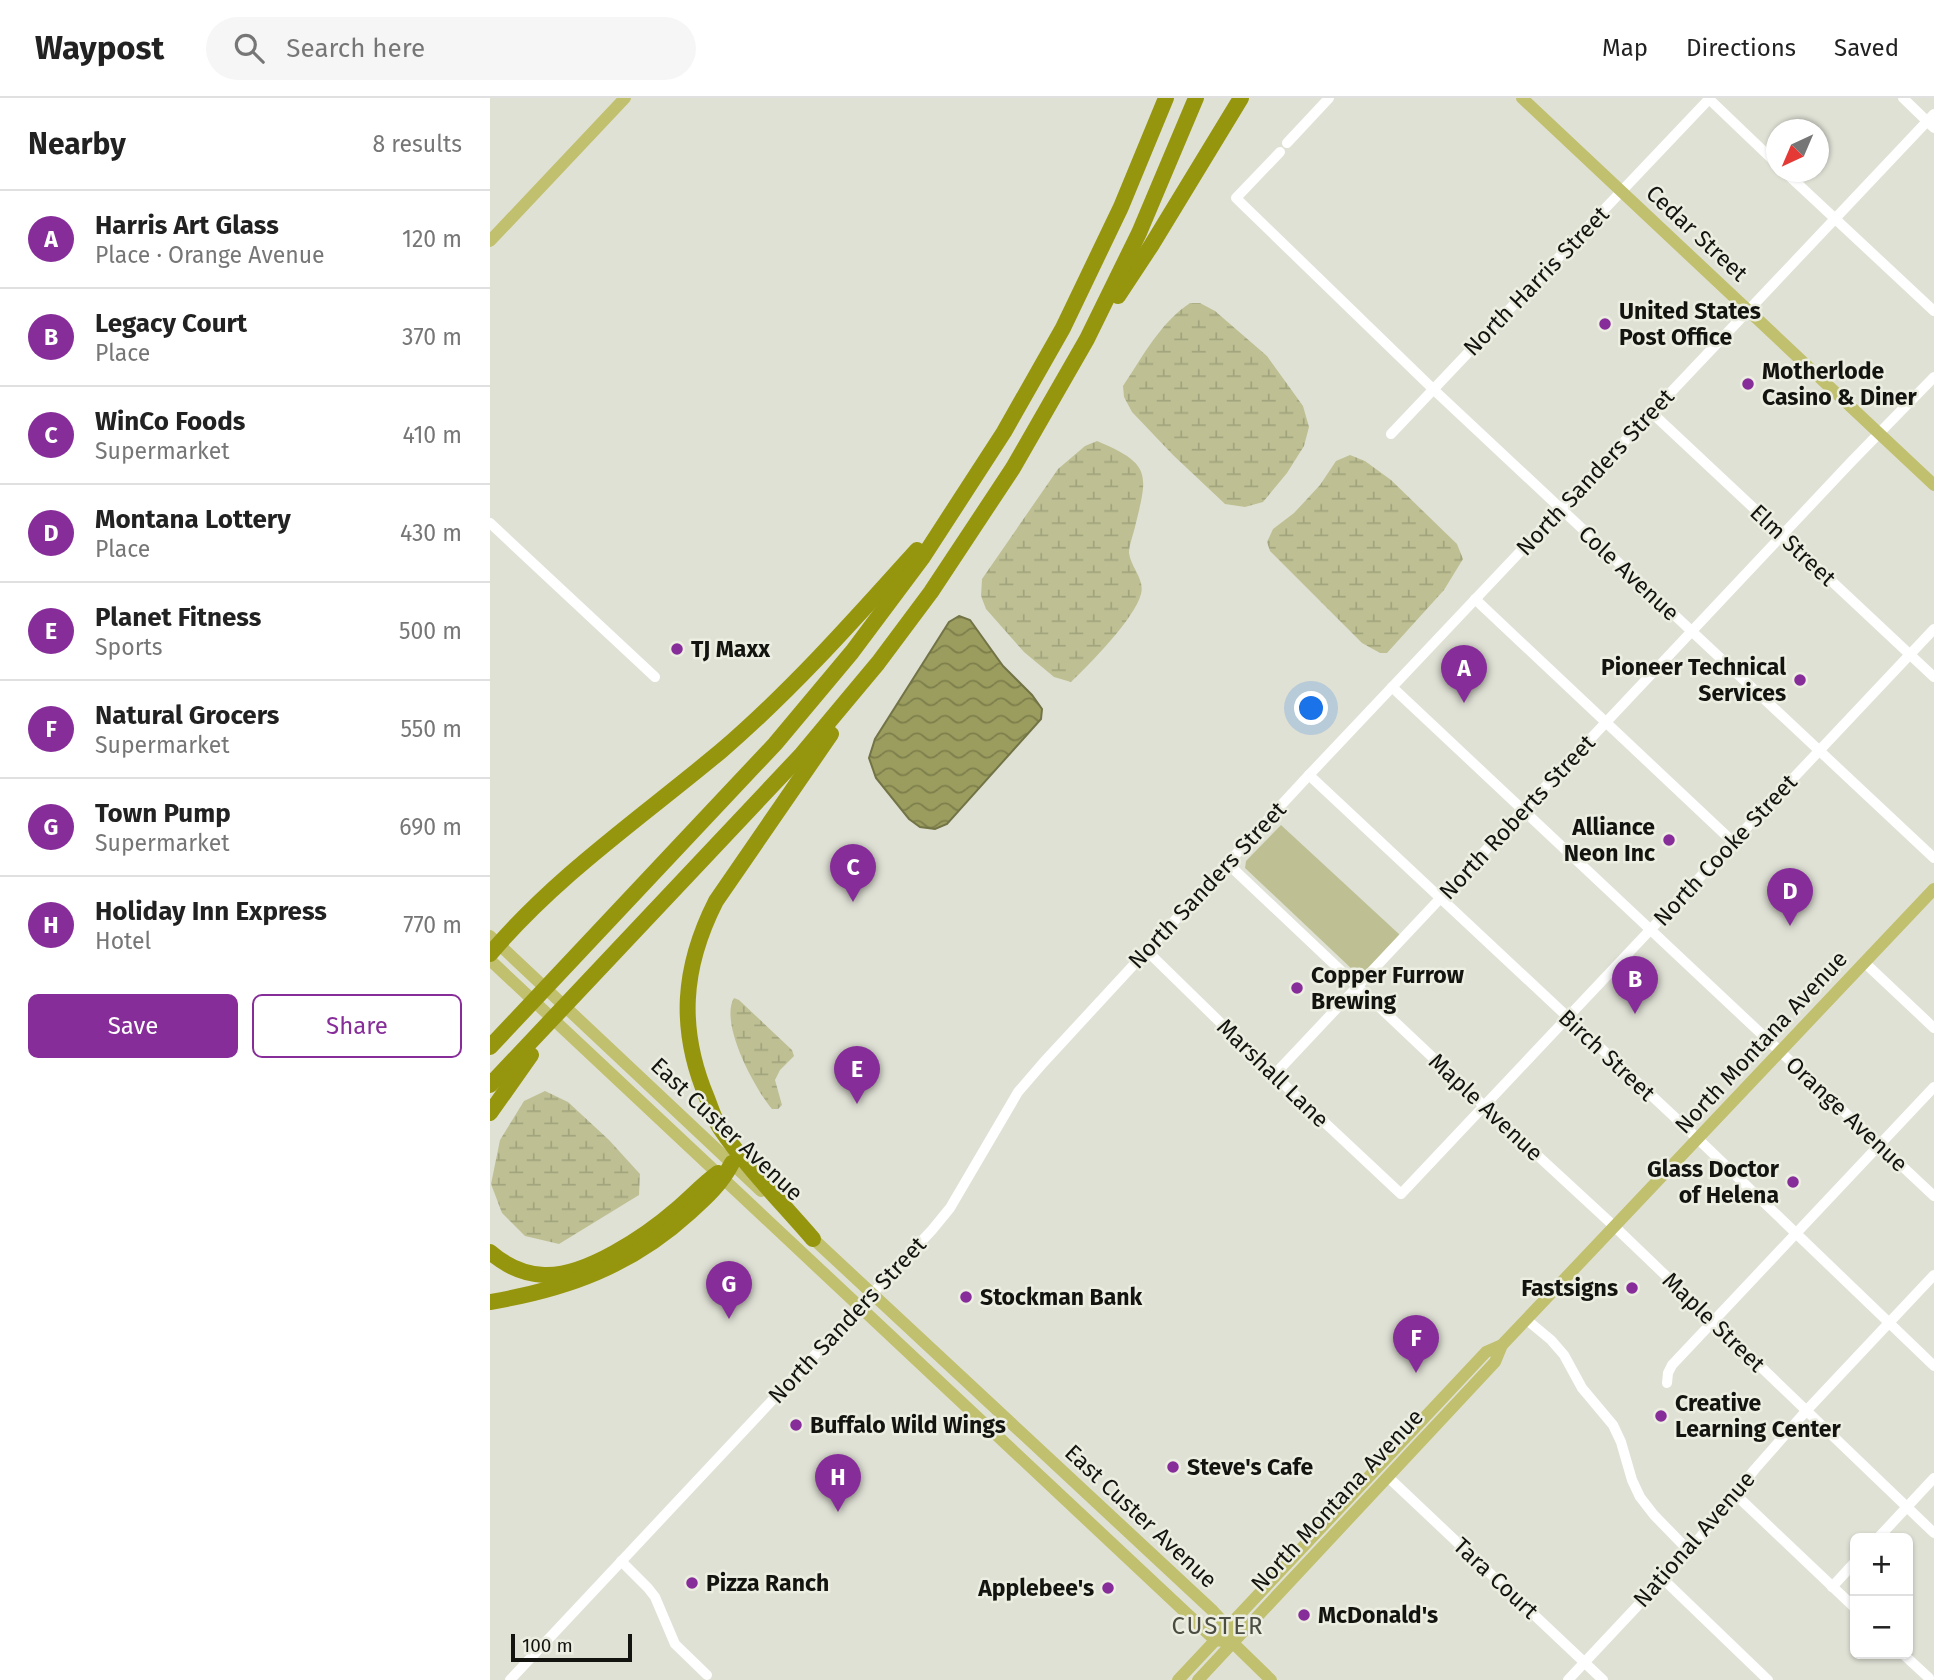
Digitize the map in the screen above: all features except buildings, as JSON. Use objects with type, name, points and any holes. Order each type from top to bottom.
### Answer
[{"type":"highway","points":[[490,1047],[789,729],[870,629],[923,557],[1020,406],[1073,308],[1121,207],[1166,98]]},
{"type":"highway","points":[[813,1239],[748,1165],[718,1125],[700,1082],[692,1055],[687,1018],[689,982],[702,928],[716,901],[987,510],[1024,452],[1073,365],[1131,250],[1196,98]]},
{"type":"highway","points":[[1073,365],[1151,246],[1241,98]]},
{"type":"highway","points":[[493,945],[586,859],[719,752],[787,691],[957,507]]},
{"type":"highway","points":[[490,1086],[802,754],[896,640]]},
{"type":"highway","points":[[490,1113],[535,1049],[598,971]]},
{"type":"highway","points":[[490,1252],[510,1266],[526,1272],[546,1275],[568,1272],[602,1258],[647,1233],[721,1176],[732,1163]]},
{"type":"highway","points":[[490,1303],[571,1283],[605,1270],[641,1250],[675,1226],[716,1189],[721,1176]]},
{"type":"main road","points":[[492,236],[625,98]]},
{"type":"main road","name":"Cedar Street","points":[[1522,98],[1934,485]]},
{"type":"main road","name":"North Montana Avenue","points":[[1178,1680],[1486,1352],[1502,1345],[1527,1320],[1934,889]]},
{"type":"main road","name":"East Custer Avenue","points":[[493,945],[527,971],[1228,1627]]},
{"type":"main road","name":"East Custer Avenue","points":[[490,960],[1216,1640]]},
{"type":"main road","name":"North Montana Avenue","points":[[1198,1680],[1495,1362],[1502,1345]]},
{"type":"main road","points":[[1228,1627],[1232,1642],[1271,1680]]},
{"type":"main road","points":[[1216,1640],[1232,1642]]},
{"type":"street","name":"Cole Avenue","points":[[1329,98],[1236,198],[1433,389],[1934,858]]},
{"type":"street","name":"North Harris Street","points":[[1391,435],[1709,98]]},
{"type":"street","points":[[1709,98],[1766,153]]},
{"type":"street","points":[[1903,98],[1932,121]]},
{"type":"street","name":"North Sanders Street","points":[[510,1680],[932,1230],[950,1208],[1018,1092],[1146,950],[1651,412],[1932,121]]},
{"type":"street","points":[[1796,182],[1934,311]]},
{"type":"street","name":"North Roberts Street","points":[[1274,1075],[1934,377]]},
{"type":"street","name":"Elm Street","points":[[1651,412],[1934,677]]},
{"type":"street","points":[[490,523],[655,677]]},
{"type":"street","points":[[1475,599],[1733,842]]},
{"type":"street","name":"North Cooke Street","points":[[1401,1194],[1934,629]]},
{"type":"street","name":"Orange Avenue","points":[[1392,687],[1934,1196]]},
{"type":"street","name":"Birch Street","points":[[1309,775],[1698,1139],[1934,1366]]},
{"type":"street","points":[[1227,863],[1357,987]]},
{"type":"street","name":"Marshall Lane","points":[[1146,950],[1401,1194]]},
{"type":"street","points":[[1865,963],[1934,1028]]},
{"type":"street","name":"Maple Avenue","points":[[1357,987],[1615,1227]]},
{"type":"street","points":[[1667,1383],[1672,1365],[1934,1087]]},
{"type":"street","name":"Maple Street","points":[[1615,1227],[1934,1533]]},
{"type":"street","name":"National Avenue","points":[[1568,1680],[1689,1551],[1757,1466],[1806,1411],[1934,1275]]},
{"type":"street","points":[[1527,1320],[1564,1355],[1582,1388],[1613,1426],[1640,1497],[1689,1551]]},
{"type":"street","name":"Tara Court","points":[[1388,1477],[1603,1680]]},
{"type":"street","points":[[1883,1533],[1934,1479]]},
{"type":"street","points":[[1736,1495],[1850,1603]]},
{"type":"street","points":[[621,1561],[655,1597],[675,1644],[707,1675]]},
{"type":"street","points":[[1832,1587],[1850,1567]]},
{"type":"street","points":[[1663,1578],[1768,1680]]},
{"type":"street","points":[[1909,1659],[1930,1677]]},
{"type":"green space","points":[[1190,303],[1200,303],[1215,311],[1267,356],[1303,406],[1309,427],[1304,446],[1287,473],[1263,502],[1245,507],[1225,504],[1132,412],[1124,397],[1123,386],[1153,341],[1170,320]]},
{"type":"green space","points":[[1097,441],[1128,457],[1137,464],[1142,473],[1142,494],[1129,553],[1142,589],[1137,604],[1121,628],[1071,682],[1054,677],[1024,652],[986,609],[981,596],[982,579],[1058,469],[1085,446]]},
{"type":"green space","points":[[1350,455],[1365,461],[1391,480],[1457,544],[1463,559],[1444,590],[1387,653],[1380,653],[1362,643],[1270,551],[1267,542],[1273,529],[1294,513],[1320,485],[1336,461]]},
{"type":"green space","points":[[1281,825],[1400,935],[1365,972],[1361,974],[1354,971],[1245,868],[1246,861]]},
{"type":"green space","points":[[734,998],[792,1050],[794,1056],[780,1070],[775,1080],[782,1105],[778,1109],[772,1109],[765,1100],[741,1055],[731,1023]]},
{"type":"green space","points":[[545,1091],[568,1102],[609,1140],[640,1174],[639,1195],[559,1244],[525,1236],[502,1213],[491,1184],[500,1140],[524,1101]]},
{"type":"water","points":[[959,616],[970,620],[1003,666],[1032,695],[1042,709],[1041,719],[947,824],[935,829],[920,827],[909,819],[876,778],[869,758],[875,739],[949,622]]},
{"type":"place","name":"United States Post Office","points":[[1605,324]]},
{"type":"place","name":"Motherlode Casino & Diner","points":[[1748,384]]},
{"type":"place","name":"TJ Maxx","points":[[677,649]]},
{"type":"place","name":"Pioneer Technical Services","points":[[1800,680]]},
{"type":"place","name":"Harris Art Glass","points":[[1464,703]]},
{"type":"place","name":"Alliance Neon Inc","points":[[1669,840]]},
{"type":"place","name":"WinCo Foods","points":[[853,902]]},
{"type":"place","name":"Montana Lottery","points":[[1790,926]]},
{"type":"place","name":"Copper Furrow Brewing","points":[[1297,988]]},
{"type":"place","name":"Legacy Court","points":[[1635,1014]]},
{"type":"place","name":"Planet Fitness","points":[[857,1104]]},
{"type":"place","name":"Glass Doctor of Helena","points":[[1793,1182]]},
{"type":"place","name":"Fastsigns","points":[[1632,1288]]},
{"type":"place","name":"Stockman Bank","points":[[966,1297]]},
{"type":"place","name":"Town Pump","points":[[729,1319]]},
{"type":"place","name":"Natural Grocers","points":[[1416,1373]]},
{"type":"place","name":"Creative Learning Center","points":[[1661,1416]]},
{"type":"place","name":"Buffalo Wild Wings","points":[[796,1425]]},
{"type":"place","name":"Steve's Cafe","points":[[1173,1467]]},
{"type":"place","name":"Holiday Inn Express","points":[[838,1512]]},
{"type":"place","name":"Pizza Ranch","points":[[692,1583]]},
{"type":"place","name":"Applebee's","points":[[1108,1588]]},
{"type":"place","name":"McDonald's","points":[[1304,1615]]},
{"type":"district","name":"CUSTER","points":[[1218,1626]]}]
